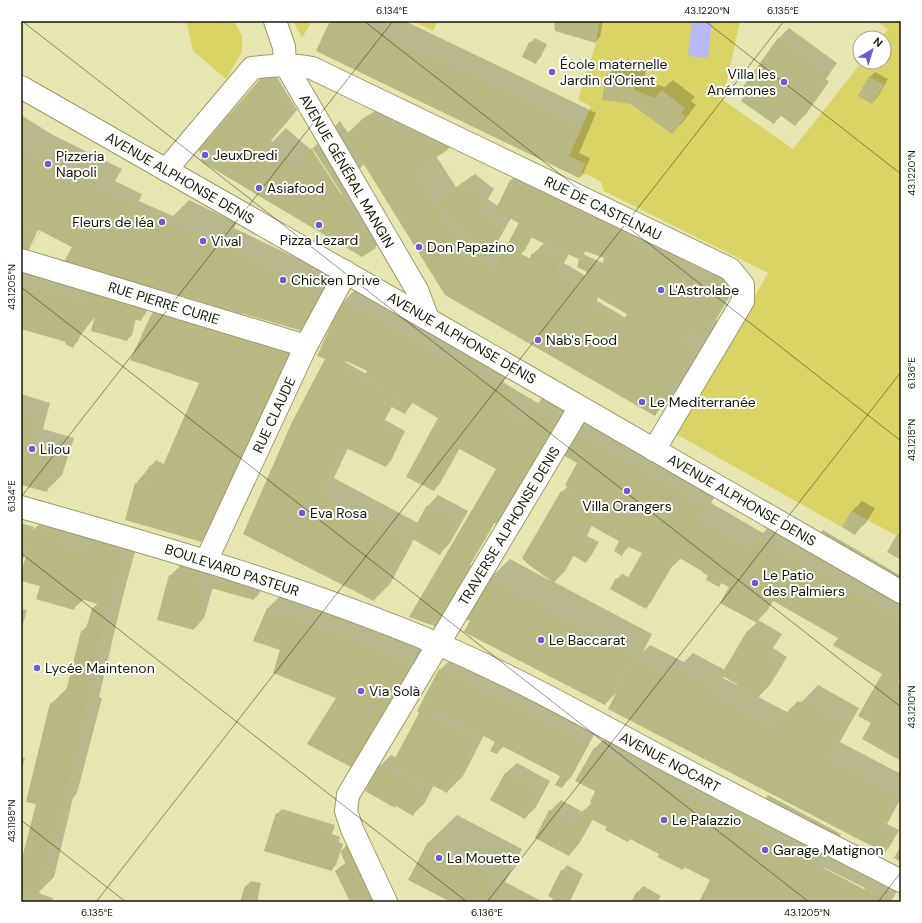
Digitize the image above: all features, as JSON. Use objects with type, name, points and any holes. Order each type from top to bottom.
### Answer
[{"type":"street","name":"AVENUE GÉNÉRAL MANGIN","points":[[275,21],[284,48],[285,64],[417,290],[428,319]]},
{"type":"street","name":"RUE DE CASTELNAU","points":[[166,170],[252,68],[285,64],[312,68],[730,270],[743,286],[742,301],[654,450]]},
{"type":"street","name":"AVENUE ALPHONSE DENIS","points":[[21,86],[580,406],[901,592]]},
{"type":"street","name":"RUE PIERRE CURIE","points":[[21,260],[306,346]]},
{"type":"street","name":"RUE CLAUDE","points":[[206,561],[306,346],[346,272]]},
{"type":"street","name":"TRAVERSE ALPHONSE DENIS","points":[[386,902],[352,829],[346,811],[348,795],[580,406]]},
{"type":"street","name":"BOULEVARD PASTEUR","points":[[21,507],[244,572],[438,644]]},
{"type":"street","name":"AVENUE NOCART","points":[[438,644],[539,692],[901,882]]},
{"type":"shaded area","points":[[182,21],[234,21],[242,36],[242,52],[226,79],[193,51],[187,24]]},
{"type":"shaded area","points":[[293,21],[312,21],[302,38]]},
{"type":"shaded area","points":[[413,21],[438,21],[433,31]]},
{"type":"shaded area","points":[[599,21],[740,21],[723,100],[793,149],[856,70],[892,70],[892,30],[887,30],[888,29],[876,21],[901,21],[901,538],[851,511],[842,527],[676,434],[768,273],[604,191],[601,182],[586,174],[579,178],[585,164],[569,156],[591,106],[578,100],[596,43]]},
{"type":"water","points":[[692,21],[712,21],[708,58],[688,56]]},
{"type":"building","points":[[330,21],[359,21],[581,129],[569,156],[585,164],[579,178],[316,51]]},
{"type":"building","points":[[554,21],[599,21],[596,43],[555,31]]},
{"type":"building","name":"Villa les Anémones","points":[[778,38],[827,74],[816,90],[819,93],[795,126],[780,115],[774,124],[741,101],[745,95],[740,91]]},
{"type":"building","points":[[529,42],[543,49],[536,64],[522,57]]},
{"type":"building","points":[[606,74],[636,79],[634,90],[655,98],[661,90],[685,108],[681,113],[686,116],[672,134],[631,104],[602,100]]},
{"type":"building","points":[[869,76],[884,85],[872,104],[858,96]]},
{"type":"building","points":[[261,78],[270,79],[292,116],[269,143],[296,166],[311,148],[376,248],[362,257],[202,162],[199,149]]},
{"type":"building","points":[[376,115],[448,150],[412,172],[468,257],[478,240],[465,229],[469,223],[459,230],[440,200],[463,184],[484,201],[478,210],[491,219],[503,224],[481,264],[493,271],[519,223],[495,211],[510,180],[630,237],[628,243],[658,257],[661,252],[670,256],[683,263],[681,268],[711,283],[713,277],[731,286],[702,335],[689,328],[681,344],[693,351],[655,416],[445,295],[345,134]],"holes":[[[530,237],[579,259],[577,267],[587,272],[581,288],[554,274],[562,259],[544,250],[539,257],[532,253],[527,264],[515,258],[517,255],[520,256]],[[583,250],[604,258],[601,269],[579,259]],[[592,294],[627,314],[622,323],[589,304]]]},
{"type":"building","points":[[21,149],[132,205],[324,295],[306,332],[64,262],[72,247],[27,224],[24,229],[36,235],[27,252],[21,250]]},
{"type":"building","points":[[21,285],[84,303],[87,292],[146,309],[141,321],[133,319],[127,341],[91,331],[95,316],[80,336],[71,331],[69,336],[77,339],[73,348],[65,344],[66,342],[21,329]]},
{"type":"building","points":[[342,301],[514,397],[504,416],[521,426],[532,407],[704,506],[696,520],[750,550],[757,537],[901,621],[901,671],[888,693],[901,701],[901,761],[862,739],[871,723],[858,716],[882,674],[833,645],[838,638],[770,599],[757,623],[720,603],[729,587],[721,583],[719,587],[706,580],[708,576],[702,571],[676,556],[646,609],[610,589],[616,578],[625,583],[642,553],[627,546],[622,556],[614,551],[619,541],[588,524],[580,540],[594,548],[586,563],[572,555],[554,583],[529,565],[522,558],[561,491],[595,511],[599,505],[565,485],[577,463],[549,447],[503,528],[494,523],[462,577],[469,581],[440,628],[409,617],[496,469],[458,448],[434,491],[406,477],[438,418],[365,375],[367,371],[344,360],[341,367],[410,405],[405,414],[390,406],[380,425],[401,436],[386,467],[342,446],[319,495],[406,541],[374,601],[243,534],[292,422],[325,359],[317,356]]},
{"type":"building","points":[[153,311],[288,350],[292,361],[202,542],[125,520],[135,483],[153,489],[154,486],[142,481],[150,465],[161,470],[199,383],[130,360]]},
{"type":"building","name":"Lilou","points":[[21,415],[35,419],[27,445],[58,454],[47,492],[21,485]]},
{"type":"building","points":[[427,505],[458,522],[440,555],[409,537]]},
{"type":"building","points":[[851,511],[865,519],[855,535],[842,527]]},
{"type":"building","points":[[33,529],[57,536],[54,545],[85,553],[87,543],[124,553],[107,613],[84,713],[87,714],[61,810],[58,809],[39,894],[21,889],[21,862],[36,804],[26,802],[50,703],[62,707],[81,631],[85,632],[92,608],[99,611],[98,604],[78,598],[74,610],[36,599],[40,586],[21,581],[21,574]]},
{"type":"building","points":[[21,530],[29,532],[21,559]]},
{"type":"building","points":[[896,536],[901,538],[901,560],[887,552]]},
{"type":"building","points":[[184,571],[195,574],[192,582],[206,585],[194,630],[157,620],[169,575],[182,579]]},
{"type":"building","points":[[213,579],[256,592],[254,600],[211,588]]},
{"type":"building","name":"Le Baccarat","points":[[488,579],[632,655],[605,705],[464,632],[470,621],[465,618]]},
{"type":"building","name":"Via Solà","points":[[267,608],[392,656],[402,669],[407,685],[355,769],[307,744],[336,698],[273,673],[280,650],[253,641]]},
{"type":"building","points":[[747,631],[772,645],[763,659],[777,668],[759,697],[721,675]]},
{"type":"building","points":[[633,660],[670,679],[676,669],[712,687],[708,694],[775,729],[781,717],[790,721],[801,701],[844,724],[825,758],[896,795],[879,827],[894,836],[885,853],[608,709]]},
{"type":"building","points":[[439,669],[520,713],[521,710],[585,744],[562,788],[555,785],[560,776],[502,746],[497,754],[490,751],[495,742],[433,709],[428,717],[474,742],[447,793],[392,764],[419,713],[417,711]]},
{"type":"building","points":[[594,748],[888,902],[699,902],[710,880],[684,867],[683,870],[657,857],[659,854],[630,839],[628,842],[605,830],[607,827],[589,818],[569,856],[535,838],[549,810],[576,824],[584,809],[592,813],[596,805],[590,802],[595,791],[575,781]]},
{"type":"building","points":[[379,765],[427,791],[413,816],[396,806],[395,808],[365,791]]},
{"type":"building","points":[[505,773],[540,792],[525,819],[490,800]]},
{"type":"building","points":[[276,813],[330,830],[327,840],[335,842],[334,847],[338,849],[332,871],[264,851]]},
{"type":"building","name":"La Mouette","points":[[428,842],[495,877],[488,890],[512,902],[451,902],[408,880]]},
{"type":"building","points":[[352,845],[380,902],[350,902],[335,871],[346,865],[340,851]]},
{"type":"building","points":[[901,845],[901,862],[894,858]]},
{"type":"building","points":[[561,870],[579,879],[568,902],[560,902],[548,896]]},
{"type":"building","points":[[245,886],[257,888],[253,902],[240,902]]},
{"type":"building","points":[[637,891],[656,901],[656,902],[631,902]]},
{"type":"place","name":"École maternelle Jardin d'Orient","points":[[552,72]]},
{"type":"place","name":"Villa les Anémones","points":[[784,82]]},
{"type":"place","name":"JeuxDredi","points":[[205,155]]},
{"type":"place","name":"Pizzeria Napoli","points":[[48,164]]},
{"type":"place","name":"Asiafood","points":[[259,188]]},
{"type":"place","name":"Fleurs de léa","points":[[162,222]]},
{"type":"place","name":"Pizza Lezard","points":[[319,225]]},
{"type":"place","name":"Vival","points":[[203,241]]},
{"type":"place","name":"Don Papazino","points":[[419,247]]},
{"type":"place","name":"Chicken Drive","points":[[283,280]]},
{"type":"place","name":"L'Astrolabe","points":[[661,290]]},
{"type":"place","name":"Nab's Food","points":[[538,340]]},
{"type":"place","name":"Le Mediterranée","points":[[642,402]]},
{"type":"place","name":"Lilou","points":[[32,449]]},
{"type":"place","name":"Villa Orangers","points":[[627,491]]},
{"type":"place","name":"Eva Rosa","points":[[302,513]]},
{"type":"place","name":"Le Patio des Palmiers","points":[[755,583]]},
{"type":"place","name":"Le Baccarat","points":[[541,640]]},
{"type":"place","name":"Lycée Maintenon","points":[[37,668]]},
{"type":"place","name":"Via Solà","points":[[361,691]]},
{"type":"place","name":"Le Palazzio","points":[[664,820]]},
{"type":"place","name":"Garage Matignon","points":[[765,850]]},
{"type":"place","name":"La Mouette","points":[[439,858]]}]
